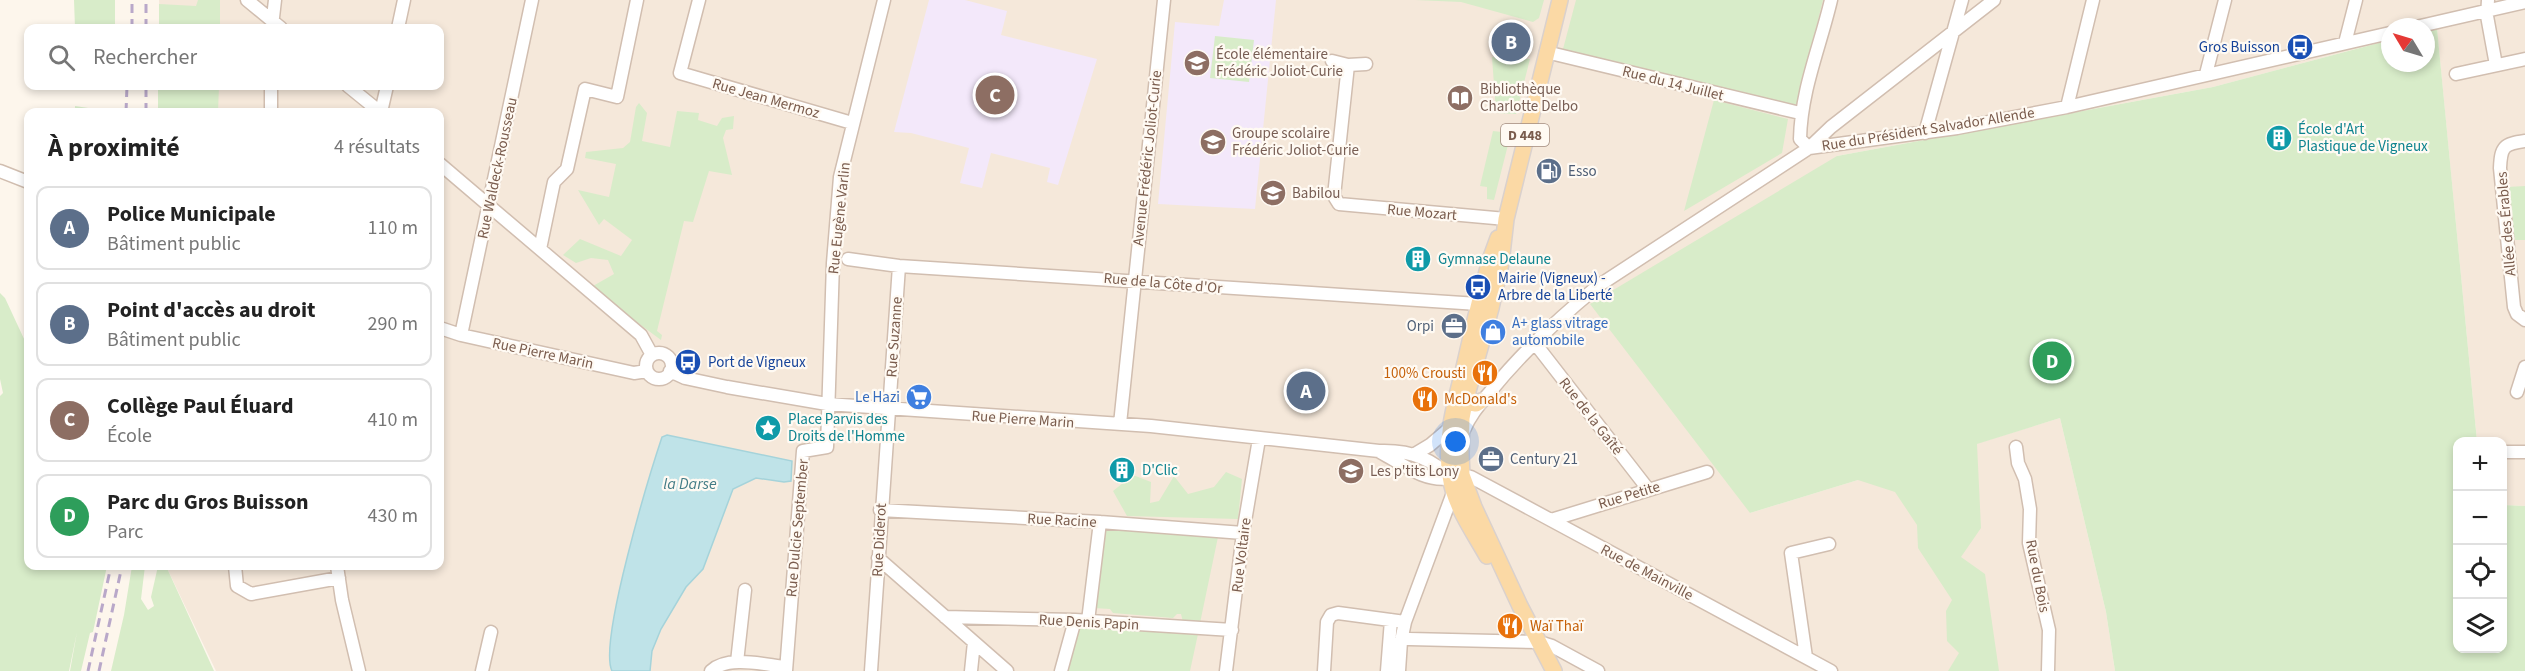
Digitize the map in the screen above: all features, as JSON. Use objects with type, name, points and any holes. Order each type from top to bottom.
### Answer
[{"type":"main road","name":"D 448","points":[[1463,396],[1501,263],[1506,219],[1560,0]]},
{"type":"main road","name":"D 448","points":[[1506,219],[1490,260],[1478,304],[1456,431],[1455,480],[1462,512],[1497,575],[1520,606]]},
{"type":"main road","points":[[1463,396],[1476,404],[1481,401]]},
{"type":"main road","name":"D 448","points":[[1455,480],[1494,551],[1554,671]]},
{"type":"street","points":[[247,0],[273,24]]},
{"type":"street","points":[[275,0],[275,24]]},
{"type":"street","points":[[399,24],[404,0]]},
{"type":"street","name":"Rue Waldeck-Rousseau","points":[[461,335],[532,0]]},
{"type":"street","points":[[540,249],[554,182],[567,170],[585,89],[616,97],[637,0]]},
{"type":"street","name":"Rue Jean Mermoz","points":[[699,0],[680,73],[852,123]]},
{"type":"street","name":"Rue Eugène Varlin","points":[[827,404],[839,182],[884,0]]},
{"type":"street","name":"Avenue Frédéric Joliot-Curie","points":[[1120,424],[1164,0]]},
{"type":"street","points":[[1831,0],[1800,114],[1800,139],[1809,148],[1831,127],[1994,0]]},
{"type":"street","points":[[1925,132],[1962,0]]},
{"type":"street","points":[[2067,107],[2093,0]]},
{"type":"street","points":[[2206,74],[2225,0]]},
{"type":"street","points":[[2345,43],[2356,0]]},
{"type":"street","points":[[2435,21],[2487,5],[2525,2]]},
{"type":"street","points":[[2487,5],[2496,65]]},
{"type":"street","name":"Rue du Président Salvador Allende","points":[[1456,431],[1534,342],[1598,286],[1809,148],[1925,132],[2067,107],[2381,35]]},
{"type":"street","name":"Rue du 14 Juillet","points":[[1546,52],[1800,114]]},
{"type":"street","points":[[2456,74],[2525,59]]},
{"type":"street","points":[[1332,61],[1348,65],[1365,64]]},
{"type":"street","name":"Rue Mozart","points":[[1348,65],[1334,196],[1339,204],[1506,219]]},
{"type":"street","points":[[271,90],[271,108]]},
{"type":"street","points":[[353,90],[376,108]]},
{"type":"street","points":[[382,108],[386,90]]},
{"type":"street","name":"Allée des Érables","points":[[2525,141],[2508,144],[2503,148],[2500,168],[2514,307],[2517,314],[2525,320]]},
{"type":"street","points":[[444,167],[641,335],[652,355]]},
{"type":"street","points":[[0,171],[24,180]]},
{"type":"street","name":"Rue de la Côte d'Or","points":[[848,259],[899,266],[1478,304]]},
{"type":"street","name":"Rue Suzanne","points":[[889,409],[899,266]]},
{"type":"street","name":"Rue Pierre Marin","points":[[444,329],[634,373],[647,371]]},
{"type":"street","name":"Rue de la Gaîté","points":[[1534,342],[1647,489]]},
{"type":"street","points":[[659,353],[667,356],[671,363],[670,371],[665,377],[657,379],[647,371],[647,361],[652,355],[659,353]]},
{"type":"street","points":[[2517,392],[2525,367]]},
{"type":"street","name":"Rue Pierre Marin","points":[[670,371],[685,378],[727,387],[827,404],[1120,424],[1379,451],[1396,450],[1415,454],[1455,480]]},
{"type":"street","points":[[1463,396],[1487,387],[1500,379]]},
{"type":"street","name":"Rue Dulcie September","points":[[786,669],[803,452],[827,447],[827,404]]},
{"type":"street","name":"Rue Diderot","points":[[871,671],[880,510],[889,409]]},
{"type":"street","points":[[1415,454],[1456,431]]},
{"type":"street","name":"Rue Voltaire","points":[[1227,671],[1243,533],[1258,439]]},
{"type":"street","name":"Rue du Bois","points":[[2016,447],[2030,509],[2029,543],[2049,630],[2048,671]]},
{"type":"street","name":"Rue Pierre Marin","points":[[1379,451],[1425,476],[1441,480],[1455,480]]},
{"type":"street","points":[[2507,452],[2525,452]]},
{"type":"street","name":"Rue Petite","points":[[1551,520],[1707,472]]},
{"type":"street","name":"Rue de Mainville","points":[[1455,480],[1471,477],[1832,671]]},
{"type":"street","points":[[1399,671],[1401,641],[1406,622],[1455,480]]},
{"type":"street","name":"Rue Racine","points":[[880,510],[1100,522],[1243,533]]},
{"type":"street","points":[[1061,671],[1082,620],[1100,522]]},
{"type":"street","points":[[1806,657],[1791,554],[1829,544]]},
{"type":"street","points":[[878,558],[1007,671]]},
{"type":"street","points":[[235,570],[237,586],[251,594],[338,572],[359,671]]},
{"type":"street","points":[[737,662],[745,590]]},
{"type":"street","points":[[1324,671],[1327,622],[1331,615],[1406,622]]},
{"type":"street","name":"Rue Denis Papin","points":[[945,616],[1082,620],[1232,630]]},
{"type":"street","points":[[1387,671],[1391,620]]},
{"type":"street","points":[[482,671],[491,632]]},
{"type":"street","points":[[1409,639],[1539,642],[1552,646],[1598,671]]},
{"type":"street","points":[[971,671],[974,642]]},
{"type":"street","points":[[711,671],[718,665],[737,662],[786,669]]},
{"type":"shaded area","points":[[159,0],[2525,0],[2525,506],[2507,505],[2507,437],[2477,437],[2435,18],[2381,18],[2381,42],[2213,87],[1837,156],[1750,513],[2060,418],[2106,612],[2115,671],[216,671],[168,570],[444,570],[444,108],[165,108],[164,90],[444,90],[444,24],[160,24]]},
{"type":"shaded area","points":[[929,0],[965,0],[1007,11],[1001,35],[1097,59],[1058,185],[1047,182],[1050,168],[991,153],[982,188],[960,183],[969,148],[911,133],[894,132]]},
{"type":"shaded area","name":"Groupe scolaire Frédéric Joliot-Curie","points":[[1224,0],[1276,0],[1255,209],[1158,204],[1175,22],[1219,26]]},
{"type":"green space","points":[[74,0],[115,0],[115,24],[75,24]]},
{"type":"green space","points":[[198,0],[220,0],[220,24],[159,24],[159,4],[196,6]]},
{"type":"green space","points":[[1415,0],[1544,0],[1539,18],[1533,22],[1461,2]]},
{"type":"green space","points":[[1576,0],[1823,0],[1797,105],[1563,49]]},
{"type":"green space","points":[[2437,28],[2477,437],[2453,437],[2453,653],[2507,653],[2507,505],[2525,506],[2525,671],[2115,671],[2106,612],[2060,418],[1977,444],[1981,528],[1961,557],[1985,574],[1999,671],[1948,671],[1959,653],[1947,641],[1946,611],[1952,600],[1918,548],[1917,525],[1895,492],[1858,480],[1750,513],[1590,304],[1837,156],[2213,87],[2381,42],[2381,72],[2435,72],[2435,29]]},
{"type":"green space","points":[[1215,36],[1254,40],[1249,82],[1210,78]]},
{"type":"green space","points":[[1492,57],[1530,59],[1516,114],[1496,113]]},
{"type":"green space","points":[[158,90],[219,90],[218,108],[158,108]]},
{"type":"green space","points":[[1714,100],[1788,119],[1782,153],[1684,211]]},
{"type":"green space","points":[[639,103],[647,113],[642,141],[670,147],[677,111],[699,113],[698,120],[717,126],[722,118],[734,116],[733,129],[726,130],[723,138],[732,175],[709,171],[693,222],[684,221],[657,331],[662,335],[661,340],[611,303],[593,286],[614,274],[608,260],[591,258],[576,263],[563,255],[580,239],[621,256],[632,240],[604,219],[599,225],[578,190],[609,197],[616,164],[585,158],[586,152],[623,148],[630,142],[636,107]]},
{"type":"green space","points":[[1493,131],[1511,133],[1494,200],[1487,199],[1487,187],[1480,186]]},
{"type":"green space","points":[[2525,186],[2525,240],[2512,240],[2507,187]]},
{"type":"green space","points":[[0,293],[5,298],[24,339],[24,570],[106,570],[93,632],[90,633],[81,671],[70,671],[77,632],[69,671],[0,671],[0,396],[3,393],[0,379]]},
{"type":"green space","points":[[1226,472],[1242,479],[1238,519],[1127,516],[1113,491],[1133,475],[1151,482],[1150,503],[1159,501],[1174,476],[1188,494],[1214,487]]},
{"type":"green space","points":[[1101,530],[1186,532],[1191,535],[1218,537],[1200,623],[1183,622],[1181,614],[1173,618],[1113,613],[1110,609],[1093,608]]},
{"type":"green space","points":[[131,570],[145,570],[141,599],[148,610],[154,606],[151,597],[157,570],[168,570],[214,671],[111,671]]},
{"type":"green space","points":[[1103,627],[1198,634],[1190,671],[1067,671],[1078,628],[1103,630]]},
{"type":"water","name":"la Darse","points":[[667,435],[792,461],[791,481],[756,478],[733,489],[703,569],[686,587],[661,629],[652,651],[650,671],[612,671],[610,654],[612,628],[627,557],[662,437]]},
{"type":"railway","points":[[132,0],[132,24]]},
{"type":"railway","points":[[146,0],[146,24]]},
{"type":"railway","points":[[126,108],[127,90]]},
{"type":"railway","points":[[146,90],[146,108]]},
{"type":"railway","points":[[88,671],[110,570]]},
{"type":"railway","points":[[99,671],[121,570]]},
{"type":"place","name":"Point d'accès au droit","points":[[1511,42]]},
{"type":"place","name":"Gros Buisson","points":[[2300,47]]},
{"type":"place","name":"École élémentaire Frédéric Joliot-Curie","points":[[1197,63]]},
{"type":"place","name":"Collège Paul Éluard","points":[[995,95]]},
{"type":"place","name":"Bibliothèque Charlotte Delbo","points":[[1460,98]]},
{"type":"place","name":"École d'Art Plastique de Vigneux","points":[[2279,138]]},
{"type":"place","name":"Groupe scolaire Frédéric Joliot-Curie","points":[[1213,142]]},
{"type":"place","name":"Esso","points":[[1549,171]]},
{"type":"place","name":"Babilou","points":[[1273,193]]},
{"type":"place","name":"Gymnase Delaune","points":[[1418,259]]},
{"type":"place","name":"Mairie (Vigneux) - Arbre de la Liberté","points":[[1478,287]]},
{"type":"place","name":"Orpi","points":[[1454,326]]},
{"type":"place","name":"A+ glass vitrage automobile","points":[[1493,332]]},
{"type":"place","name":"Parc du Gros Buisson","points":[[2052,361]]},
{"type":"place","name":"Port de Vigneux","points":[[688,362]]},
{"type":"place","name":"100% Crousti","points":[[1485,373]]},
{"type":"place","name":"Police Municipale","points":[[1306,391]]},
{"type":"place","name":"Le Hazi","points":[[919,397]]},
{"type":"place","name":"McDonald's","points":[[1425,399]]},
{"type":"place","name":"Place Parvis des Droits de l'Homme","points":[[768,428]]},
{"type":"place","name":"Century 21","points":[[1491,459]]},
{"type":"place","name":"D'Clic","points":[[1122,470]]},
{"type":"place","name":"Les p'tits Lony","points":[[1351,471]]},
{"type":"place","name":"Waï Thaï","points":[[1510,626]]}]
